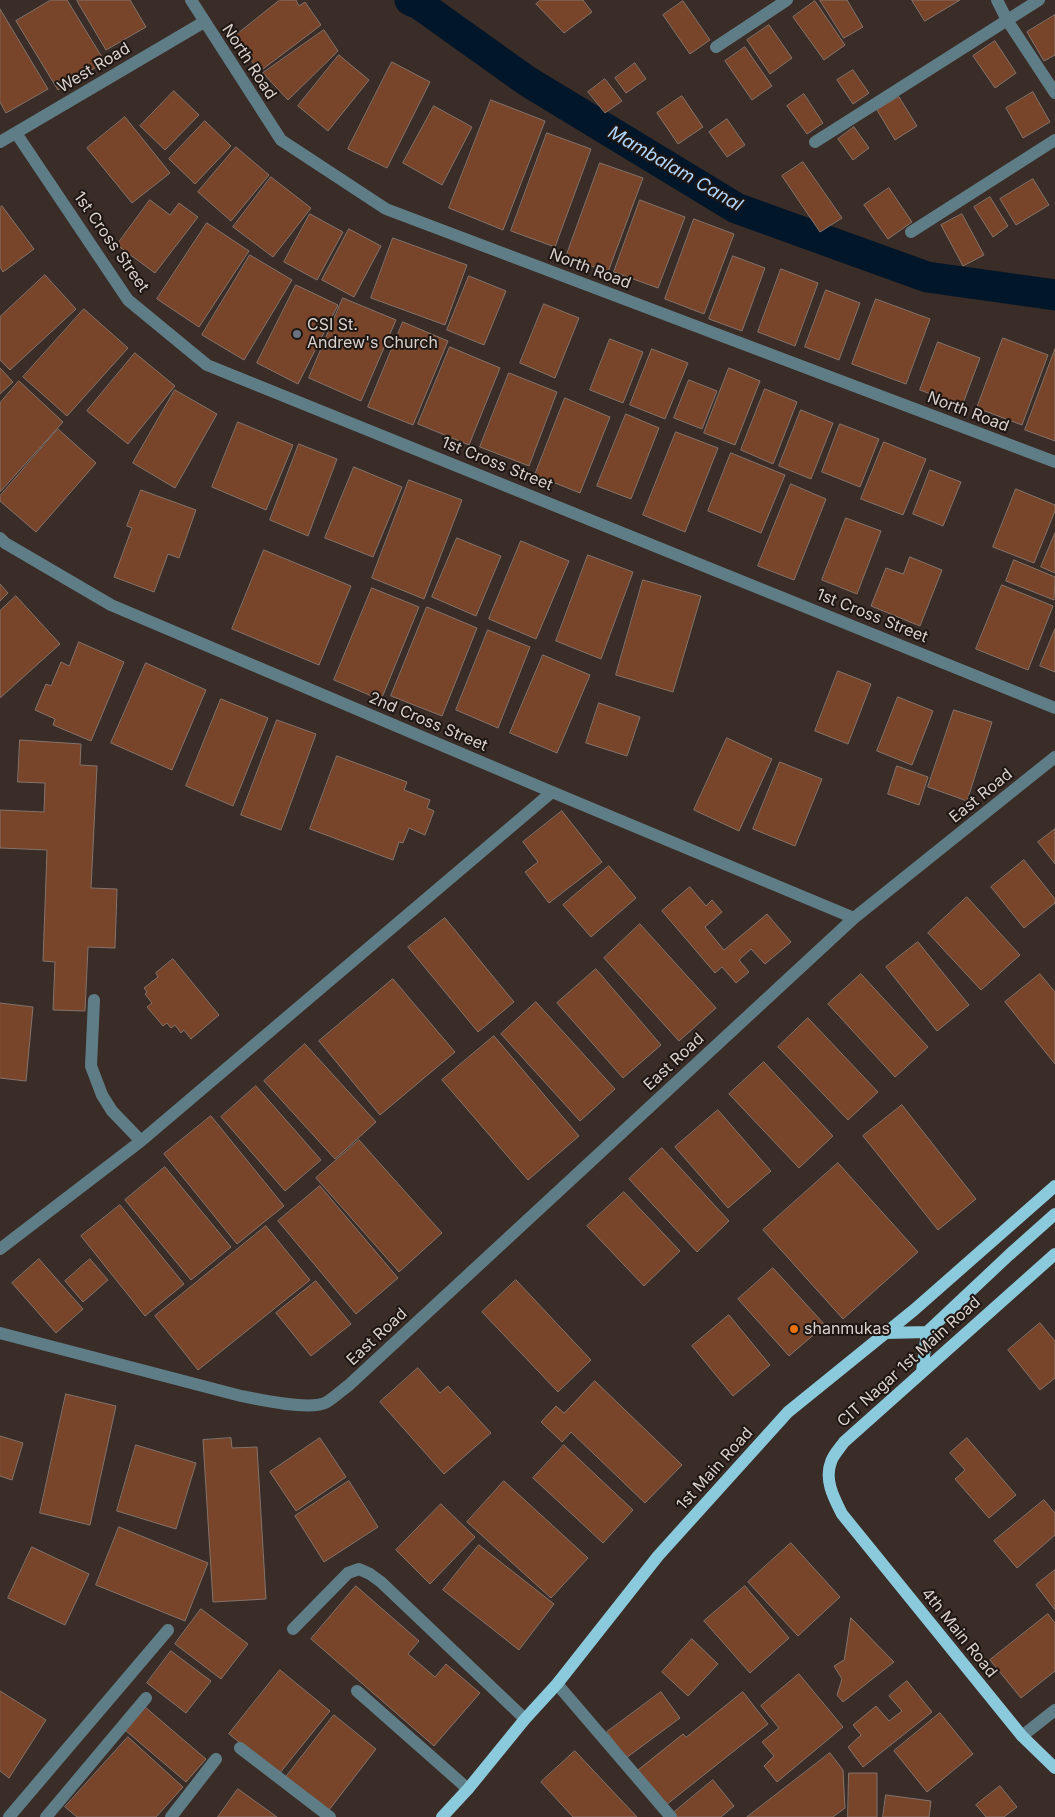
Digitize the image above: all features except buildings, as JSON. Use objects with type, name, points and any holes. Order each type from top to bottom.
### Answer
[{"type":"main road","name":"1st Main Road","points":[[442,1817],[557,1684],[658,1556],[788,1412],[885,1333],[1055,1186]]},
{"type":"main road","points":[[922,1372],[927,1332],[1055,1214]]},
{"type":"main road","name":"CIT Nagar 1st Main Road","points":[[842,1514],[833,1498],[828,1477],[831,1461],[844,1442],[1055,1254]]},
{"type":"main road","points":[[885,1333],[927,1332]]},
{"type":"main road","name":"4th Main Road","points":[[842,1514],[1022,1736],[1055,1768]]},
{"type":"street","name":"North Road","points":[[191,0],[281,140],[386,209],[1055,462]]},
{"type":"street","points":[[716,48],[787,0]]},
{"type":"street","points":[[997,0],[1007,20],[1055,93]]},
{"type":"street","points":[[815,142],[1039,0]]},
{"type":"street","name":"West Road","points":[[0,142],[204,22]]},
{"type":"street","name":"1st Cross Street","points":[[16,133],[128,300],[207,364],[1055,708]]},
{"type":"street","points":[[911,232],[1055,140]]},
{"type":"street","name":"2nd Cross Street","points":[[0,538],[5,543],[111,605],[854,918]]},
{"type":"street","name":"East Road","points":[[0,1333],[249,1398],[303,1405],[326,1403],[356,1378],[854,918],[1055,757]]},
{"type":"street","points":[[0,1249],[141,1141],[552,792]]},
{"type":"street","points":[[94,1000],[91,1066],[102,1095],[112,1111],[141,1141]]},
{"type":"street","points":[[293,1629],[348,1573],[359,1569],[381,1582],[525,1719]]},
{"type":"street","points":[[9,1817],[168,1630]]},
{"type":"street","points":[[557,1684],[670,1817]]},
{"type":"street","points":[[357,1691],[468,1789]]},
{"type":"street","points":[[49,1816],[146,1698]]},
{"type":"street","points":[[1022,1736],[1055,1710]]},
{"type":"street","points":[[240,1748],[330,1817]]},
{"type":"street","points":[[171,1817],[216,1760]]},
{"type":"waterway","name":"Mambalam Canal","points":[[410,0],[419,4],[527,81],[736,208],[927,277],[1055,295]]},
{"type":"place","name":"CSI St. Andrew's Church","points":[[297,334]]},
{"type":"place","name":"shanmukas","points":[[794,1329]]}]
